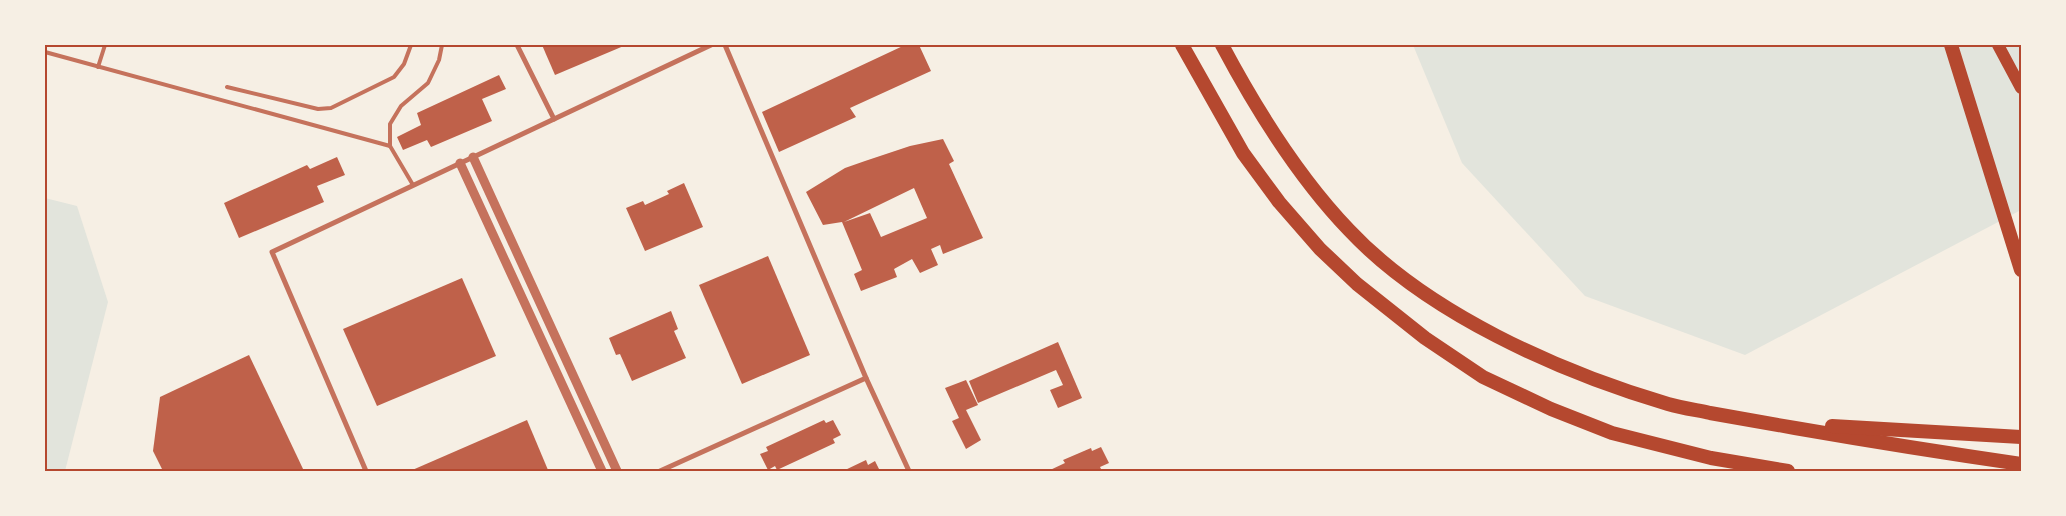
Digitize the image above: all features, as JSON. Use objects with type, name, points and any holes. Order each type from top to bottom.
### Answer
[{"type":"highway","points":[[1182,45],[1242,153],[1280,202],[1320,249],[1425,338],[1483,377],[1551,409],[1612,433],[1711,458],[1788,471]]},
{"type":"highway","points":[[1222,45],[1266,119],[1304,177],[1349,230],[1395,272],[1445,307],[1512,342],[1585,376],[1670,405],[1761,422],[2021,464]]},
{"type":"highway","points":[[1951,45],[2021,270]]},
{"type":"highway","points":[[1761,422],[2021,437]]},
{"type":"main road","points":[[1998,45],[2021,88]]},
{"type":"street","points":[[517,45],[554,119]]},
{"type":"street","points":[[366,471],[272,252],[711,45]]},
{"type":"street","points":[[725,45],[866,378],[909,471]]},
{"type":"street","points":[[473,157],[617,471]]},
{"type":"street","points":[[460,163],[602,471]]},
{"type":"street","points":[[660,471],[866,378]]},
{"type":"lane","points":[[98,67],[105,45]]},
{"type":"lane","points":[[227,87],[318,109],[331,108],[394,77],[404,64],[411,45]]},
{"type":"lane","points":[[412,185],[390,146],[390,124],[401,106],[428,82],[439,60],[442,45]]},
{"type":"lane","points":[[45,52],[390,146]]},
{"type":"shaded area","points":[[1413,45],[2021,45],[2021,210],[1745,355],[1585,296],[1462,163]]},
{"type":"shaded area","points":[[45,198],[77,206],[108,302],[65,471],[45,471]]},
{"type":"building","points":[[542,45],[626,45],[555,75]]},
{"type":"building","points":[[905,45],[919,45],[931,71],[850,108],[856,117],[779,152],[762,112]]},
{"type":"building","points":[[499,75],[506,89],[482,99],[492,121],[431,147],[427,140],[403,150],[397,137],[421,125],[417,113]]},
{"type":"building","points":[[943,139],[954,161],[949,164],[983,238],[943,254],[940,245],[931,249],[938,265],[920,273],[912,259],[894,269],[897,277],[861,291],[854,274],[862,270],[842,222],[823,225],[806,192],[845,168],[910,146]],"holes":[[[914,188],[927,218],[881,237],[870,213],[844,222]]]},
{"type":"building","points":[[337,157],[345,175],[317,186],[324,202],[239,238],[224,203],[307,165],[310,169]]},
{"type":"building","points":[[684,183],[703,227],[645,251],[626,208],[643,201],[645,205],[669,194],[667,191]]},
{"type":"building","points":[[768,256],[810,355],[742,384],[699,285]]},
{"type":"building","points":[[462,278],[496,356],[377,406],[343,329]]},
{"type":"building","points":[[671,311],[678,329],[674,331],[686,358],[632,381],[620,354],[616,355],[609,338]]},
{"type":"building","points":[[1058,342],[1082,398],[1058,408],[1050,390],[1063,385],[1056,370],[978,403],[969,381]]},
{"type":"building","points":[[249,355],[304,471],[163,471],[153,451],[160,397]]},
{"type":"building","points":[[966,380],[978,405],[966,410],[981,440],[966,449],[952,421],[959,418],[945,388]]},
{"type":"building","points":[[527,420],[548,470],[546,471],[410,471]]},
{"type":"building","points":[[824,420],[826,423],[833,420],[841,435],[833,439],[835,443],[777,470],[775,466],[768,470],[760,454],[768,451],[766,447]]},
{"type":"building","points":[[1101,447],[1109,463],[1100,467],[1102,471],[1048,471],[1065,463],[1063,460],[1091,448],[1092,451]]},
{"type":"building","points":[[866,460],[868,465],[875,461],[880,471],[843,471]]}]
